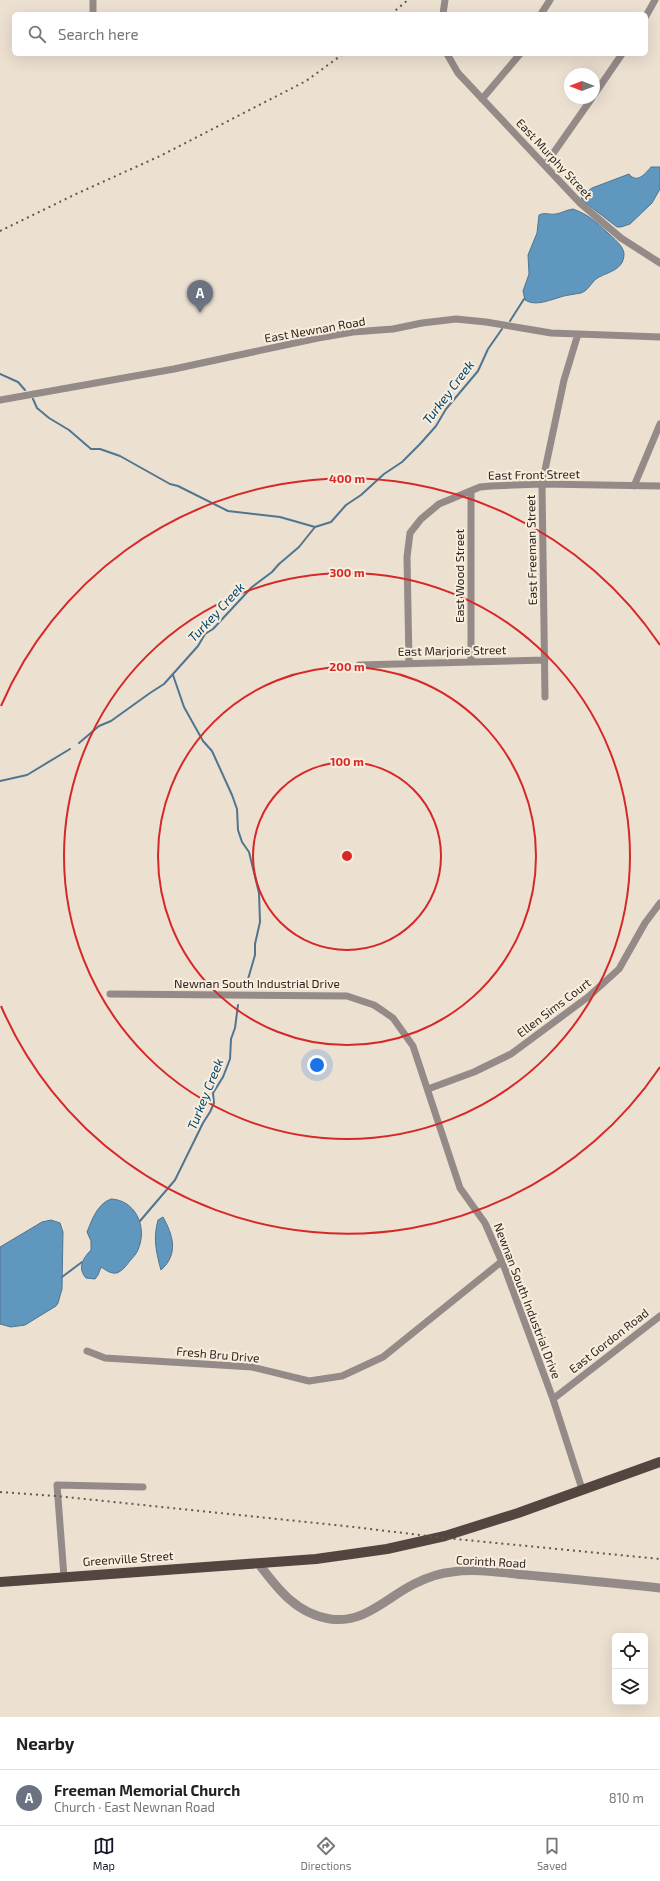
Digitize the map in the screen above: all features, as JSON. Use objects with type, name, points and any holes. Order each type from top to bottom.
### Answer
[{"type":"main road","name":"Greenville Street","points":[[0,1582],[258,1563],[352,1554],[411,1544],[476,1527],[660,1462]]},
{"type":"street","points":[[93,0],[93,12]]},
{"type":"street","points":[[443,12],[445,0]]},
{"type":"street","points":[[542,12],[550,0]]},
{"type":"street","points":[[648,12],[655,0]]},
{"type":"street","name":"East Murphy Street","points":[[448,56],[458,72],[580,203],[621,238],[660,263]]},
{"type":"street","points":[[482,98],[518,56]]},
{"type":"street","points":[[600,86],[621,56]]},
{"type":"street","points":[[545,165],[588,104]]},
{"type":"street","name":"East Newnan Road","points":[[0,400],[174,369],[318,338],[353,332],[393,330],[422,323],[456,319],[486,322],[551,333],[660,337]]},
{"type":"street","name":"East Freeman Street","points":[[545,697],[542,484],[564,380],[578,334]]},
{"type":"street","points":[[634,486],[660,424]]},
{"type":"street","name":"East Front Street","points":[[409,662],[407,557],[410,533],[421,519],[439,504],[471,491],[491,486],[542,484],[660,486]]},
{"type":"street","name":"East Wood Street","points":[[471,491],[471,661]]},
{"type":"street","name":"East Marjorie Street","points":[[359,665],[409,662],[545,660]]},
{"type":"street","name":"Ellen Sims Court","points":[[428,1089],[474,1072],[511,1054],[588,998],[619,969],[645,923],[660,903]]},
{"type":"street","name":"Newnan South Industrial Drive","points":[[110,994],[347,996],[374,1005],[393,1018],[413,1046],[460,1188],[485,1223],[501,1262],[553,1399],[582,1489]]},
{"type":"street","name":"Fresh Bru Drive","points":[[87,1351],[105,1358],[252,1367],[309,1381],[342,1376],[383,1357],[501,1262]]},
{"type":"street","name":"East Gordon Road","points":[[553,1399],[660,1316]]},
{"type":"street","points":[[64,1577],[57,1485],[143,1487]]},
{"type":"street","name":"Corinth Road","points":[[258,1563],[278,1589],[291,1602],[314,1615],[337,1620],[365,1614],[414,1584],[432,1576],[452,1572],[485,1571],[660,1588]]},
{"type":"water","points":[[651,167],[660,167],[660,189],[652,203],[630,224],[617,227],[582,200],[581,196],[592,188],[629,174],[635,178],[641,177]]},
{"type":"water","points":[[573,209],[592,219],[618,242],[624,251],[621,264],[618,268],[596,279],[584,292],[535,303],[525,300],[523,291],[529,274],[528,255],[537,233],[539,215],[556,214]]},
{"type":"water","points":[[111,1199],[119,1200],[133,1209],[140,1223],[141,1239],[139,1247],[135,1255],[119,1272],[110,1272],[101,1267],[95,1279],[86,1278],[82,1271],[82,1263],[91,1250],[91,1241],[87,1232],[99,1208],[106,1201]]},
{"type":"water","points":[[163,1217],[172,1237],[172,1251],[167,1264],[161,1270],[155,1239],[158,1220]]},
{"type":"water","points":[[51,1220],[60,1223],[63,1232],[62,1289],[58,1303],[56,1306],[25,1325],[11,1327],[0,1324],[0,1247],[42,1222]]},
{"type":"waterway","name":"Turkey Creek","points":[[510,321],[524,299]]},
{"type":"waterway","name":"Turkey Creek","points":[[79,743],[99,726],[111,721],[164,684],[198,646],[205,634],[213,629],[252,587],[272,572],[299,547],[315,527],[331,522],[346,505],[361,495],[384,474],[402,462],[436,426],[446,409],[478,371],[488,349],[502,329]]},
{"type":"waterway","points":[[0,374],[18,382],[25,390]]},
{"type":"waterway","points":[[33,399],[37,408],[49,418],[69,430],[91,449],[100,449],[120,456],[170,484],[178,486],[228,511],[280,517],[315,527]]},
{"type":"waterway","name":"Turkey Creek","points":[[173,675],[184,707],[203,741],[212,751],[232,795],[237,809],[238,830],[242,842],[249,852],[259,893],[260,922],[255,944],[255,955],[246,986]]},
{"type":"waterway","points":[[0,781],[27,775],[70,749]]},
{"type":"waterway","name":"Turkey Creek","points":[[140,1221],[175,1180],[210,1112],[214,1103],[213,1093],[223,1077],[230,1059],[231,1039],[235,1028],[238,1005]]},
{"type":"waterway","name":"Turkey Creek","points":[[62,1277],[82,1262]]},
{"type":"railway","points":[[393,12],[408,0]]},
{"type":"railway","points":[[0,231],[76,194],[160,156],[306,81],[340,56]]},
{"type":"railway","points":[[0,1492],[56,1496],[445,1538],[660,1559]]},
{"type":"place","name":"Freeman Memorial Church","points":[[200,313]]}]
